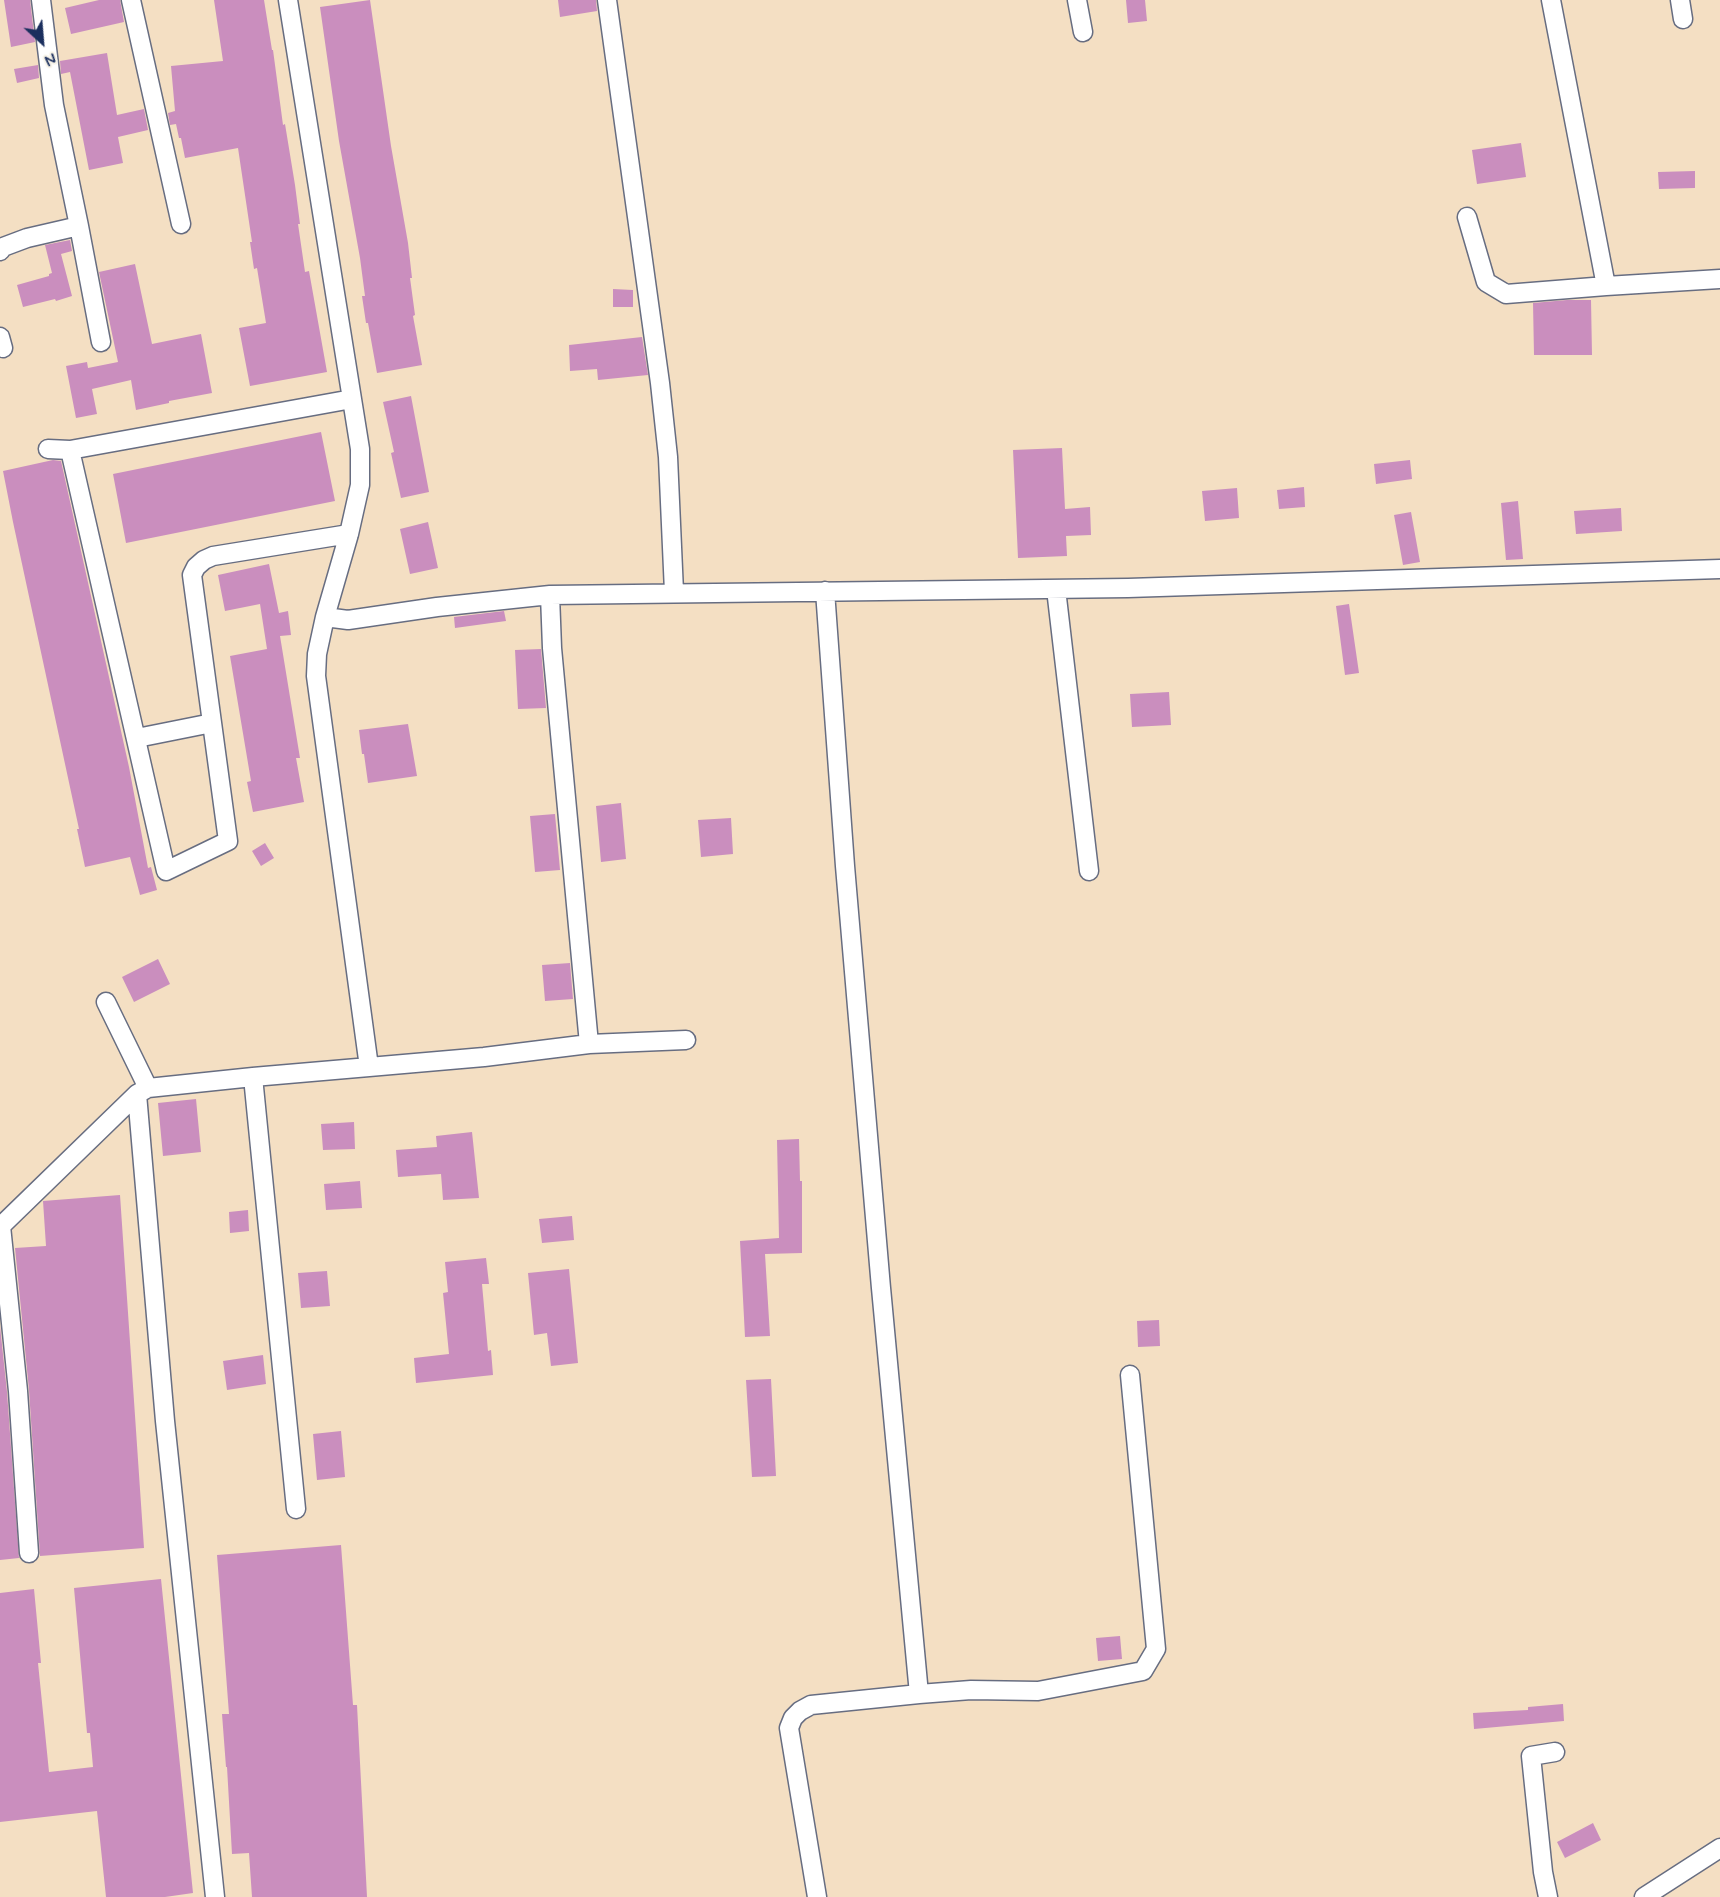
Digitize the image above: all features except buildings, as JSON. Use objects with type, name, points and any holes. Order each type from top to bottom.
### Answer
[{"type":"street","points":[[41,0],[54,105],[80,226],[101,342]]},
{"type":"street","points":[[131,0],[181,224]]},
{"type":"street","points":[[288,0],[360,449],[360,485],[349,534],[325,617],[315,675],[369,1067]]},
{"type":"street","points":[[607,0],[661,394],[668,457],[674,592]]},
{"type":"street","points":[[1077,0],[1083,32]]},
{"type":"street","points":[[1551,0],[1606,286]]},
{"type":"street","points":[[1680,0],[1683,19]]},
{"type":"street","points":[[1467,217],[1486,282],[1506,294],[1720,279]]},
{"type":"street","points":[[0,251],[3,247],[27,238],[80,226]]},
{"type":"street","points":[[48,449],[70,450],[352,399]]},
{"type":"street","points":[[70,450],[166,871],[228,841],[192,575],[196,567],[213,556],[349,534]]},
{"type":"street","points":[[325,617],[348,620],[437,606],[549,595],[1139,588],[1720,569]]},
{"type":"street","points":[[1056,589],[1089,871]]},
{"type":"street","points":[[825,591],[845,866],[919,1694]]},
{"type":"street","points":[[549,595],[589,1044]]},
{"type":"street","points":[[137,738],[212,723]]},
{"type":"street","points":[[106,1002],[142,1091],[165,1421],[215,1897]]},
{"type":"street","points":[[29,1553],[18,1391],[0,1226],[142,1091],[254,1077],[484,1057],[589,1044],[686,1040]]},
{"type":"street","points":[[254,1077],[296,1509]]},
{"type":"street","points":[[817,1897],[789,1728],[793,1718],[800,1711],[811,1705],[919,1694],[971,1690],[1038,1691],[1143,1671],[1156,1648],[1130,1375]]},
{"type":"street","points":[[1548,1897],[1543,1872],[1531,1756],[1555,1752]]},
{"type":"street","points":[[1644,1897],[1720,1848]]}]
